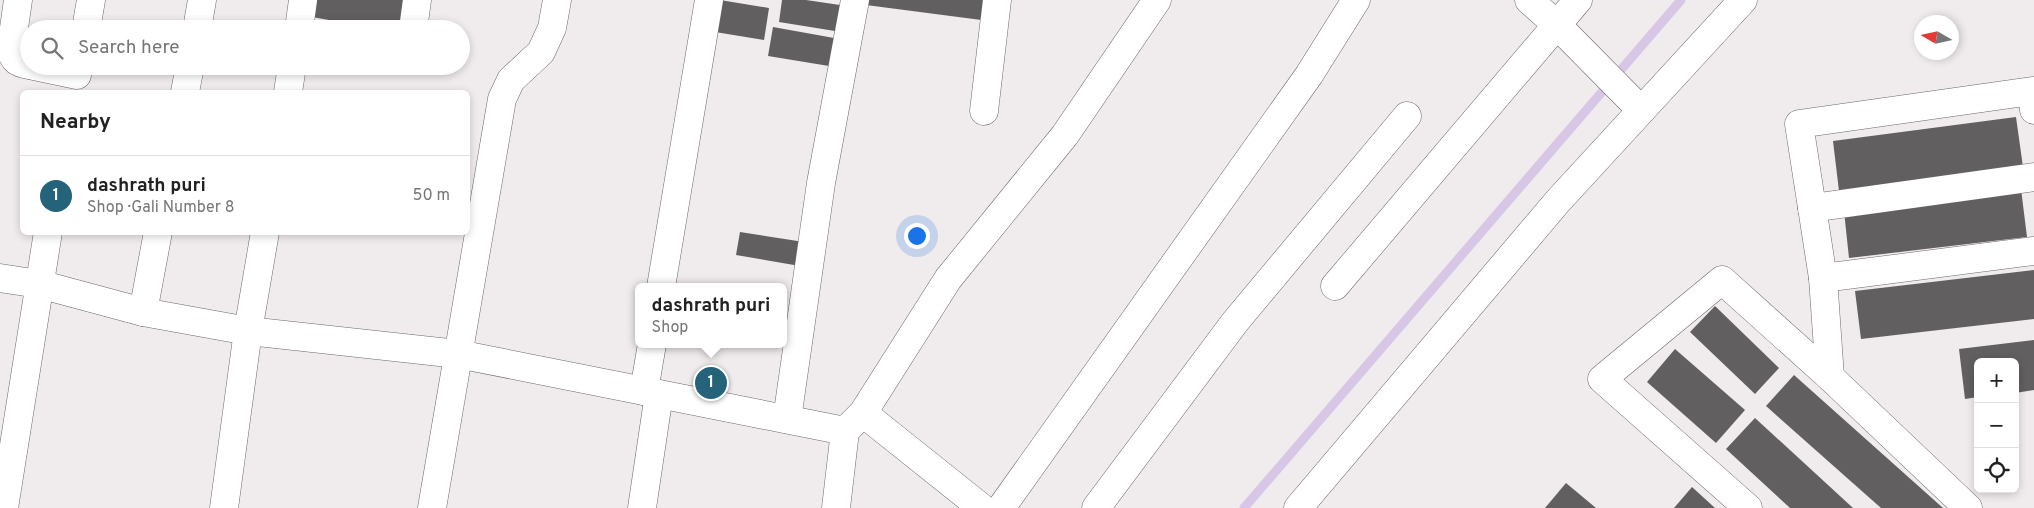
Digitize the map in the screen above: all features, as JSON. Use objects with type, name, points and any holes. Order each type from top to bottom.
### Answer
[{"type":"street","points":[[18,0],[11,49],[12,57],[17,63],[20,64]]},
{"type":"street","points":[[88,20],[91,0]]},
{"type":"street","points":[[199,20],[202,0]]},
{"type":"street","points":[[301,20],[304,0]]},
{"type":"street","points":[[432,508],[502,99],[511,80],[541,52],[552,28],[558,0]]},
{"type":"street","points":[[662,283],[709,0]]},
{"type":"street","points":[[787,419],[821,183],[855,0]]},
{"type":"street","points":[[984,111],[997,0]]},
{"type":"street","points":[[836,508],[854,422],[948,280],[1065,135],[1157,0]]},
{"type":"street","points":[[1000,508],[1309,75],[1356,0]]},
{"type":"street","points":[[1529,0],[1558,26],[1633,102]]},
{"type":"street","points":[[1335,286],[1558,26],[1578,0]]},
{"type":"street","points":[[1298,508],[1558,201],[1633,102],[1743,0]]},
{"type":"street","points":[[185,90],[188,75]]},
{"type":"street","points":[[288,90],[291,75]]},
{"type":"street","points":[[1830,377],[1823,278],[1799,124],[2032,91],[2034,110]]},
{"type":"street","points":[[1096,508],[1236,322],[1407,116]]},
{"type":"street","points":[[1812,208],[2034,177]]},
{"type":"street","points":[[4,508],[47,235]]},
{"type":"street","points":[[144,312],[157,235]]},
{"type":"street","points":[[224,508],[248,331],[264,235]]},
{"type":"street","points":[[1823,278],[2034,251]]},
{"type":"street","points":[[0,278],[39,284],[144,312],[248,331],[458,354],[787,419],[854,422],[982,508]]},
{"type":"street","points":[[1748,508],[1602,379],[1722,280],[1830,377],[1968,508]]},
{"type":"street","points":[[642,508],[652,392],[652,348]]},
{"type":"building","points":[[315,0],[408,0],[405,20],[329,20],[312,17]]},
{"type":"building","points":[[720,0],[769,8],[764,40],[709,31]]},
{"type":"building","points":[[782,0],[806,0],[840,5],[835,31],[779,22]]},
{"type":"building","points":[[867,0],[992,0],[989,21],[866,5]]},
{"type":"building","points":[[773,27],[834,38],[829,66],[768,56]]},
{"type":"building","points":[[2016,117],[2023,167],[1839,191],[1833,141]]},
{"type":"building","points":[[2021,189],[2027,237],[1849,258],[1844,211]]},
{"type":"building","points":[[740,232],[804,242],[800,266],[736,255]]},
{"type":"building","points":[[2034,270],[2034,319],[1861,339],[1855,291]]},
{"type":"building","points":[[1715,306],[1779,368],[1755,394],[1690,332]]},
{"type":"building","points":[[2034,340],[2034,390],[2019,392],[2019,358],[1974,358],[1974,398],[1965,399],[1959,349]]},
{"type":"building","points":[[1675,349],[1745,410],[1716,443],[1647,382]]},
{"type":"building","points":[[1794,375],[1943,508],[1881,508],[1766,406]]},
{"type":"building","points":[[1755,418],[1853,508],[1790,508],[1726,449]]},
{"type":"building","points":[[1566,483],[1596,508],[1545,508]]},
{"type":"building","points":[[1692,487],[1715,508],[1674,508]]},
{"type":"waterway","points":[[1244,508],[1681,0]]},
{"type":"place","name":"dashrath puri","points":[[711,383]]}]
